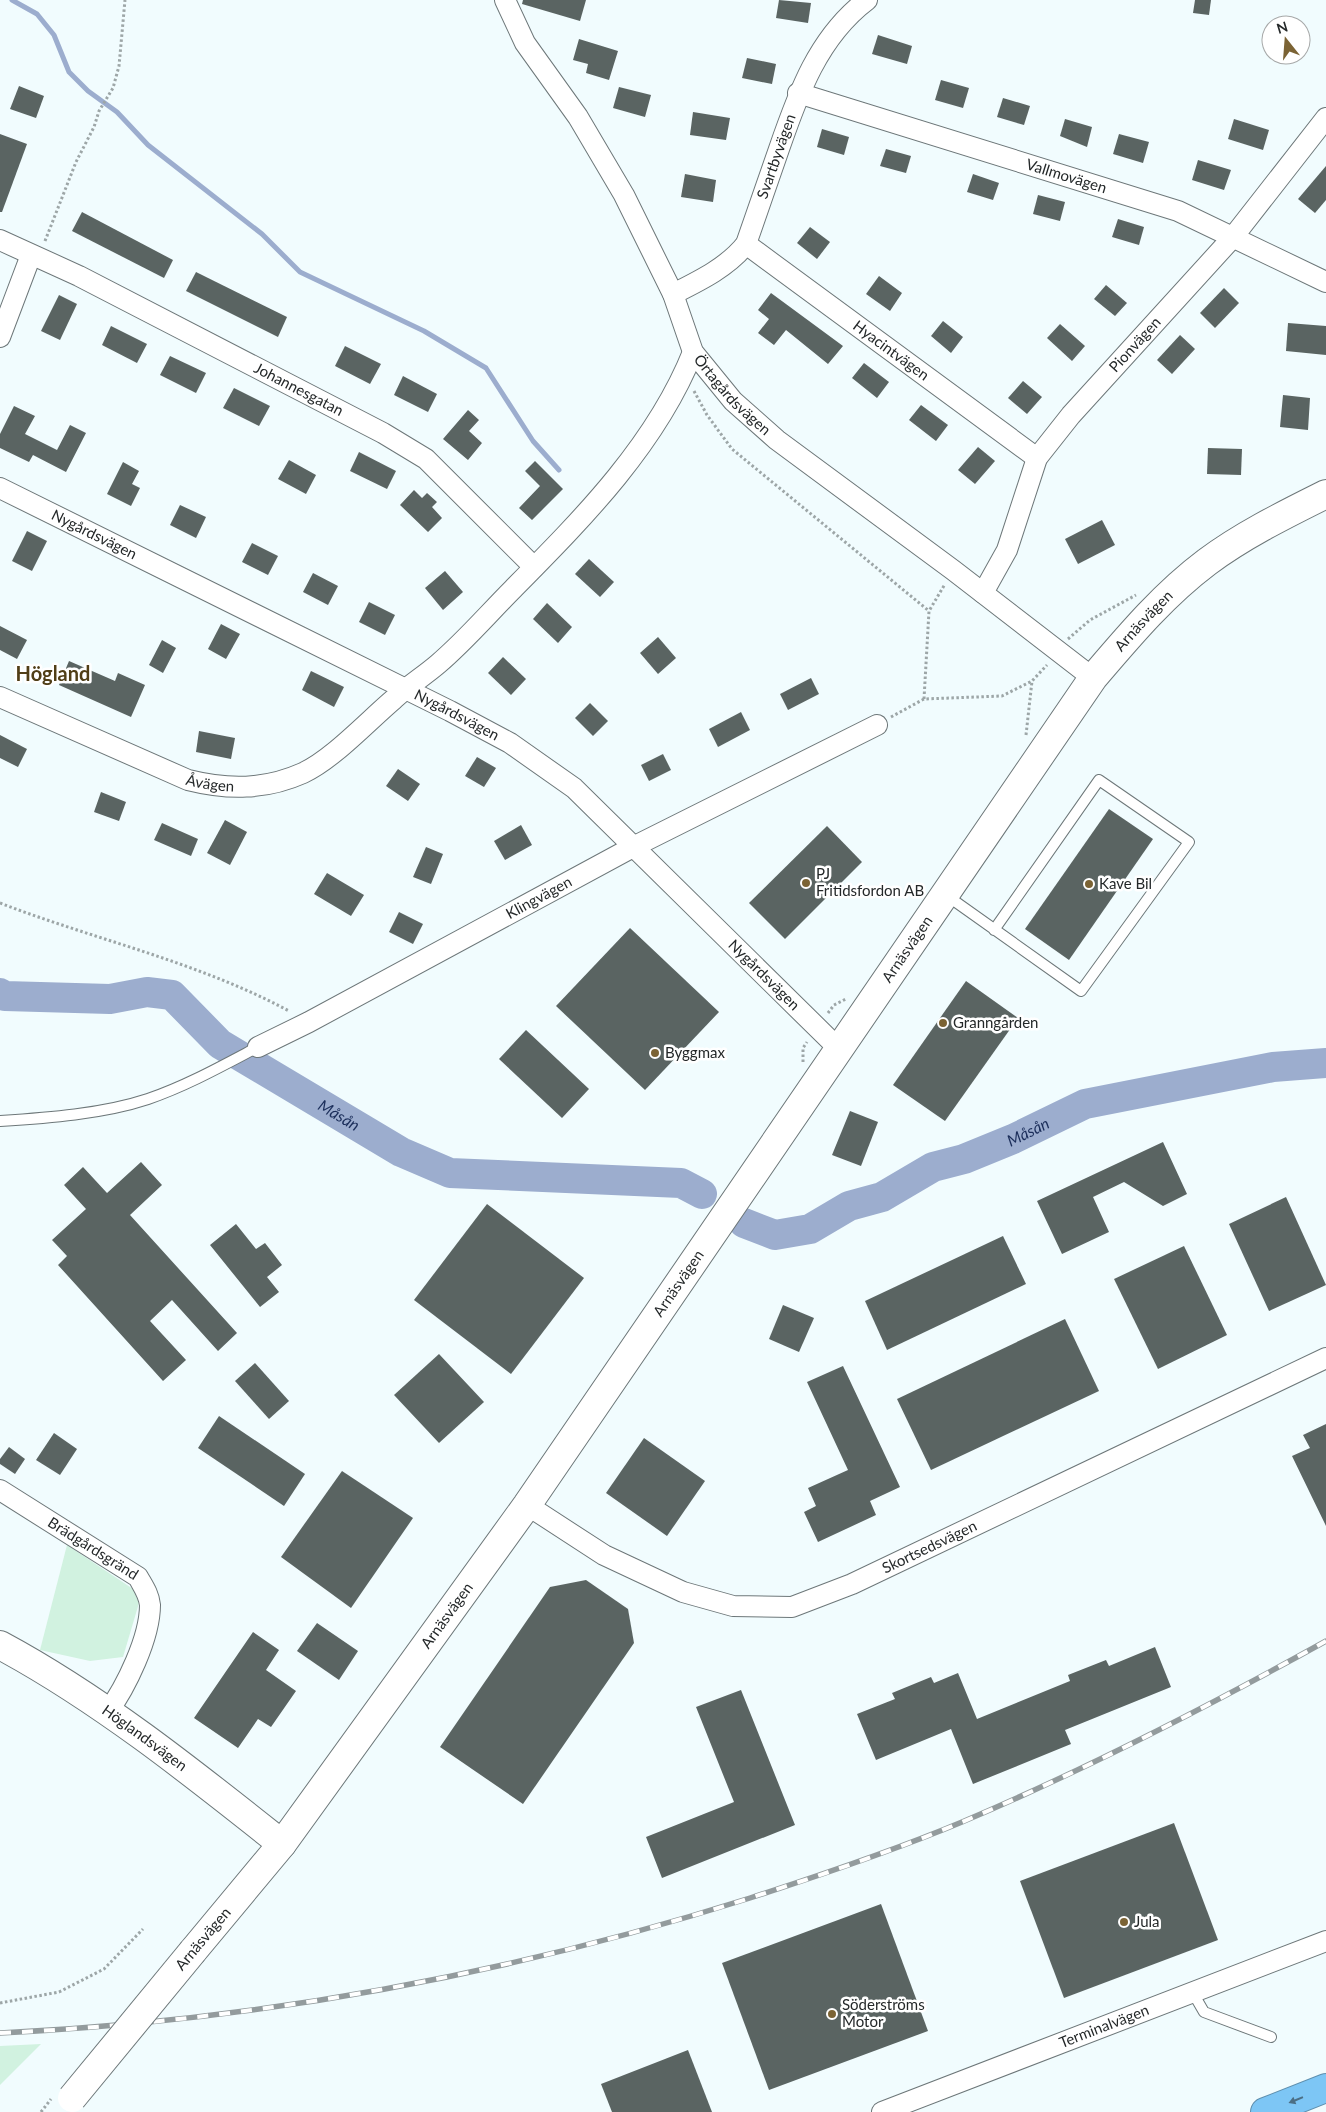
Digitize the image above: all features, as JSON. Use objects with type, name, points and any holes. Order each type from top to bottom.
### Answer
[{"type":"highway","points":[[1265,2112],[1326,2088]]},
{"type":"street","name":"Örtagårdsvägen","points":[[505,0],[525,43],[578,117],[624,195],[673,294],[693,352],[733,400],[777,440],[953,570],[1093,678]]},
{"type":"street","name":"Svartbyvägen","points":[[673,294],[719,268],[739,253],[746,244],[798,93],[813,63],[830,39],[856,9],[867,0]]},
{"type":"street","name":"Vallmovägen","points":[[798,93],[1178,211],[1326,282]]},
{"type":"street","name":"Pionvägen","points":[[982,593],[1007,550],[1037,458],[1071,415],[1233,237],[1326,118]]},
{"type":"street","name":"Johannesgatan","points":[[0,240],[79,276],[374,429],[426,460],[534,567]]},
{"type":"street","name":"Hyacintvägen","points":[[746,244],[1037,458]]},
{"type":"street","points":[[0,337],[35,257]]},
{"type":"street","points":[[404,690],[439,664],[602,495],[638,451],[684,374],[693,352]]},
{"type":"street","name":"Nygårdsvägen","points":[[0,488],[510,743],[574,788],[839,1049]]},
{"type":"street","name":"Arnäsvägen","points":[[62,2103],[282,1844],[527,1505],[1093,678],[1155,607],[1207,562],[1263,527],[1326,494]]},
{"type":"street","name":"Åvägen","points":[[0,697],[188,780],[217,787],[245,788],[269,785],[303,773],[319,763],[404,690]]},
{"type":"street","name":"Klingvägen","points":[[258,1047],[309,1022],[633,847],[877,725]]},
{"type":"street","name":"Skortsedsvägen","points":[[527,1505],[604,1555],[683,1592],[733,1606],[792,1606],[852,1584],[1326,1358]]},
{"type":"street","name":"Brädgårdsgränd","points":[[0,1490],[138,1577],[148,1593],[150,1604],[147,1627],[125,1689],[108,1713]]},
{"type":"street","name":"Höglandsvägen","points":[[0,1645],[108,1713],[177,1761],[282,1844]]},
{"type":"street","name":"Terminalvägen","points":[[882,2112],[1326,1941]]},
{"type":"lane","points":[[946,895],[994,930],[1081,991],[1188,842],[1099,780],[994,930]]},
{"type":"lane","name":"Klingvägen","points":[[0,1121],[63,1117],[146,1099],[204,1076],[258,1047]]},
{"type":"lane","points":[[1193,1993],[1204,2012],[1271,2037]]},
{"type":"path","points":[[35,257],[76,162],[94,127],[99,111],[107,100],[119,66],[125,0]]},
{"type":"path","points":[[684,374],[707,415],[732,449],[929,611]]},
{"type":"path","points":[[924,699],[928,668],[929,611],[953,570]]},
{"type":"path","points":[[877,725],[924,699],[1002,696],[1032,681]]},
{"type":"path","points":[[0,903],[44,920],[166,958],[273,1003],[309,1022]]},
{"type":"path","points":[[0,2003],[59,1992],[104,1969],[143,1929]]},
{"type":"path","points":[[41,2112],[62,2103]]},
{"type":"green space","points":[[67,1545],[133,1589],[139,1603],[123,1657],[90,1661],[40,1650]]},
{"type":"green space","points":[[41,2044],[0,2085],[0,2046]]},
{"type":"building","points":[[523,0],[586,0],[580,21],[522,4]]},
{"type":"building","points":[[779,0],[811,3],[808,23],[776,18]]},
{"type":"building","points":[[1195,0],[1211,0],[1209,15],[1193,13]]},
{"type":"building","points":[[878,35],[912,46],[907,64],[872,54]]},
{"type":"building","points":[[579,39],[618,51],[609,80],[586,73],[588,64],[573,60]]},
{"type":"building","points":[[747,58],[776,64],[772,84],[742,78]]},
{"type":"building","points":[[941,80],[969,88],[963,108],[935,100]]},
{"type":"building","points":[[19,86],[44,96],[36,118],[10,109]]},
{"type":"building","points":[[619,87],[651,95],[645,117],[613,108]]},
{"type":"building","points":[[1003,98],[1030,106],[1024,125],[997,117]]},
{"type":"building","points":[[693,112],[730,118],[726,140],[690,135]]},
{"type":"building","points":[[1065,119],[1092,127],[1087,147],[1060,136]]},
{"type":"building","points":[[1234,119],[1269,130],[1263,150],[1228,139]]},
{"type":"building","points":[[822,129],[849,137],[844,155],[817,147]]},
{"type":"building","points":[[0,134],[27,144],[2,212],[0,212]]},
{"type":"building","points":[[1119,134],[1149,142],[1143,163],[1113,154]]},
{"type":"building","points":[[886,149],[911,156],[906,173],[880,166]]},
{"type":"building","points":[[1198,160],[1231,170],[1224,190],[1192,180]]},
{"type":"building","points":[[1326,166],[1326,200],[1315,213],[1298,199]]},
{"type":"building","points":[[685,174],[716,180],[713,202],[681,197]]},
{"type":"building","points":[[973,174],[999,183],[993,200],[967,192]]},
{"type":"building","points":[[1038,195],[1065,202],[1060,221],[1033,214]]},
{"type":"building","points":[[82,212],[173,260],[164,278],[72,231]]},
{"type":"building","points":[[1118,219],[1144,227],[1139,245],[1112,237]]},
{"type":"building","points":[[810,227],[830,242],[817,259],[797,243]]},
{"type":"building","points":[[196,272],[287,317],[278,337],[186,291]]},
{"type":"building","points":[[879,276],[902,293],[890,311],[866,294]]},
{"type":"building","points":[[1106,285],[1127,303],[1115,316],[1094,299]]},
{"type":"building","points":[[1224,288],[1239,303],[1215,328],[1200,313]]},
{"type":"building","points":[[771,293],[843,346],[828,364],[786,330],[774,345],[758,333],[769,319],[758,310]]},
{"type":"building","points":[[59,295],[77,304],[60,340],[41,331]]},
{"type":"building","points":[[943,321],[963,337],[951,353],[931,336]]},
{"type":"building","points":[[1288,323],[1326,326],[1326,355],[1286,351]]},
{"type":"building","points":[[1060,324],[1085,346],[1072,361],[1047,338]]},
{"type":"building","points":[[111,326],[147,344],[137,363],[102,345]]},
{"type":"building","points":[[1180,335],[1195,349],[1172,374],[1157,360]]},
{"type":"building","points":[[345,346],[381,364],[370,384],[335,366]]},
{"type":"building","points":[[170,356],[206,373],[196,393],[160,375]]},
{"type":"building","points":[[864,363],[889,382],[877,398],[852,378]]},
{"type":"building","points":[[403,376],[437,394],[428,412],[394,395]]},
{"type":"building","points":[[1023,381],[1042,397],[1027,414],[1008,398]]},
{"type":"building","points":[[234,388],[270,406],[259,426],[223,408]]},
{"type":"building","points":[[1283,395],[1310,398],[1308,430],[1280,427]]},
{"type":"building","points":[[921,405],[948,425],[936,441],[909,420]]},
{"type":"building","points":[[14,406],[35,416],[25,434],[57,450],[70,425],[86,433],[66,472],[33,455],[29,462],[0,448],[0,434]]},
{"type":"building","points":[[468,410],[479,420],[469,431],[482,443],[468,460],[443,439]]},
{"type":"building","points":[[978,447],[995,461],[975,484],[958,470]]},
{"type":"building","points":[[1208,448],[1242,449],[1241,475],[1207,474]]},
{"type":"building","points":[[359,452],[396,471],[387,489],[350,471]]},
{"type":"building","points":[[289,460],[316,475],[306,494],[278,479]]},
{"type":"building","points":[[535,461],[563,489],[532,520],[519,508],[540,486],[525,471]]},
{"type":"building","points":[[123,462],[139,471],[132,484],[140,488],[131,506],[107,494]]},
{"type":"building","points":[[414,490],[422,498],[427,493],[437,502],[432,507],[442,518],[428,532],[400,505]]},
{"type":"building","points":[[180,505],[206,517],[196,538],[170,525]]},
{"type":"building","points":[[1102,520],[1115,545],[1078,564],[1065,539]]},
{"type":"building","points":[[27,531],[47,541],[32,571],[12,561]]},
{"type":"building","points":[[252,543],[278,556],[268,575],[242,562]]},
{"type":"building","points":[[589,559],[614,582],[600,597],[575,574]]},
{"type":"building","points":[[445,571],[463,592],[443,610],[425,588]]},
{"type":"building","points":[[313,573],[338,586],[328,605],[303,592]]},
{"type":"building","points":[[369,602],[395,615],[385,635],[359,622]]},
{"type":"building","points":[[547,603],[572,627],[558,643],[533,619]]},
{"type":"building","points":[[221,624],[240,634],[226,659],[208,649]]},
{"type":"building","points":[[0,626],[27,640],[17,659],[0,650]]},
{"type":"building","points":[[658,637],[676,658],[658,674],[640,653]]},
{"type":"building","points":[[162,640],[176,648],[163,673],[149,665]]},
{"type":"building","points":[[503,657],[526,679],[511,695],[488,673]]},
{"type":"building","points":[[69,661],[115,681],[118,673],[145,685],[131,717],[59,685]]},
{"type":"building","points":[[311,671],[344,687],[334,707],[302,690]]},
{"type":"building","points":[[811,678],[819,694],[788,710],[780,694]]},
{"type":"building","points":[[590,703],[608,721],[593,736],[575,718]]},
{"type":"building","points":[[741,712],[750,730],[718,747],[709,729]]},
{"type":"building","points":[[199,731],[235,738],[231,759],[196,752]]},
{"type":"building","points":[[0,735],[27,749],[18,767],[0,758]]},
{"type":"building","points":[[663,754],[671,770],[649,781],[641,765]]},
{"type":"building","points":[[477,757],[496,768],[484,787],[465,776]]},
{"type":"building","points":[[398,769],[420,784],[408,801],[386,786]]},
{"type":"building","points":[[101,792],[126,802],[119,821],[94,812]]},
{"type":"building","name":"Kave Bil","points":[[1109,809],[1153,839],[1069,960],[1025,929]]},
{"type":"building","points":[[225,820],[247,832],[230,865],[207,853]]},
{"type":"building","points":[[162,823],[198,839],[191,856],[154,840]]},
{"type":"building","points":[[521,825],[532,845],[505,860],[494,841]]},
{"type":"building","name":"PJ Fritidsfordon AB","points":[[827,826],[862,862],[785,939],[749,903]]},
{"type":"building","points":[[426,847],[443,854],[431,884],[413,877]]},
{"type":"building","points":[[327,873],[364,895],[351,916],[314,894]]},
{"type":"building","points":[[399,912],[423,924],[413,944],[389,932]]},
{"type":"building","points":[[630,928],[719,1012],[645,1090],[556,1006]]},
{"type":"building","points":[[966,981],[1018,1018],[945,1121],[893,1085]]},
{"type":"building","points":[[526,1030],[589,1089],[562,1118],[499,1059]]},
{"type":"building","points":[[850,1111],[878,1122],[861,1166],[832,1155]]},
{"type":"building","points":[[1163,1142],[1187,1194],[1163,1206],[1124,1182],[1093,1197],[1109,1232],[1062,1254],[1037,1201]]},
{"type":"building","points":[[141,1162],[162,1185],[130,1215],[237,1333],[218,1351],[172,1300],[150,1321],[186,1360],[163,1381],[58,1265],[67,1256],[52,1240],[86,1209],[64,1185],[83,1167],[107,1193]]},
{"type":"building","points":[[1286,1197],[1326,1285],[1269,1311],[1229,1224]]},
{"type":"building","points":[[487,1204],[584,1278],[511,1374],[414,1300]]},
{"type":"building","points":[[236,1224],[256,1249],[265,1243],[282,1265],[267,1277],[279,1292],[260,1307],[210,1245]]},
{"type":"building","points":[[1003,1236],[1026,1284],[887,1350],[865,1301]]},
{"type":"building","points":[[1184,1246],[1227,1335],[1158,1369],[1114,1279]]},
{"type":"building","points":[[783,1305],[814,1318],[799,1352],[769,1339]]},
{"type":"building","points":[[1065,1319],[1099,1391],[931,1470],[897,1399]]},
{"type":"building","points":[[439,1354],[484,1402],[439,1443],[394,1395]]},
{"type":"building","points":[[255,1363],[289,1401],[269,1419],[235,1381]]},
{"type":"building","points":[[843,1366],[900,1487],[870,1501],[876,1515],[818,1542],[804,1512],[816,1506],[808,1488],[848,1470],[807,1382]]},
{"type":"building","points":[[219,1416],[305,1474],[284,1506],[198,1448]]},
{"type":"building","points":[[1326,1424],[1326,1526],[1292,1456],[1310,1448],[1303,1435]]},
{"type":"building","points":[[54,1433],[77,1449],[60,1475],[36,1460]]},
{"type":"building","points":[[644,1438],[705,1481],[667,1536],[606,1493]]},
{"type":"building","points":[[9,1447],[25,1459],[15,1474],[0,1464],[0,1459]]},
{"type":"building","points":[[342,1471],[413,1518],[351,1608],[281,1557]]},
{"type":"building","points":[[586,1580],[628,1609],[634,1643],[523,1804],[440,1747],[550,1587]]},
{"type":"building","points":[[317,1623],[358,1651],[339,1680],[297,1651]]},
{"type":"building","points":[[253,1632],[279,1650],[266,1670],[296,1691],[271,1727],[258,1719],[238,1748],[194,1718]]},
{"type":"building","points":[[1155,1647],[1171,1687],[1065,1730],[1071,1744],[973,1784],[951,1729],[876,1760],[857,1714],[895,1699],[892,1693],[931,1677],[934,1683],[958,1673],[977,1719],[1070,1681],[1068,1675],[1106,1660],[1109,1666]]},
{"type":"building","points":[[741,1690],[795,1825],[662,1878],[646,1837],[734,1802],[696,1707]]},
{"type":"building","points":[[1174,1823],[1218,1940],[1064,1998],[1020,1881]]},
{"type":"building","points":[[881,1904],[928,2031],[769,2090],[722,1963]]},
{"type":"building","points":[[688,2050],[712,2112],[612,2112],[601,2084]]},
{"type":"waterway","points":[[12,0],[37,14],[54,35],[69,72],[88,91],[117,112],[148,145],[262,234],[300,272],[424,331],[486,368],[533,441],[559,470]]},
{"type":"waterway","name":"Måsån","points":[[0,993],[5,996],[110,999],[147,992],[172,995],[220,1044],[401,1152],[450,1173],[681,1183],[702,1194]]},
{"type":"waterway","name":"Måsån","points":[[744,1223],[775,1235],[810,1229],[849,1206],[882,1197],[933,1167],[964,1159],[1013,1139],[1085,1104],[1273,1067],[1326,1063]]},
{"type":"railway","points":[[0,2033],[191,2018],[380,1990],[566,1950],[750,1898],[910,1843],[1009,1802],[1146,1736],[1326,1641]]},
{"type":"place","name":"PJ Fritidsfordon AB","points":[[806,883]]},
{"type":"place","name":"Kave Bil","points":[[1089,884]]},
{"type":"place","name":"Granngården","points":[[943,1023]]},
{"type":"place","name":"Byggmax","points":[[655,1053]]},
{"type":"place","name":"Jula","points":[[1124,1922]]},
{"type":"place","name":"Söderströms Motor","points":[[832,2014]]},
{"type":"district","name":"Högland","points":[[53,674]]}]
